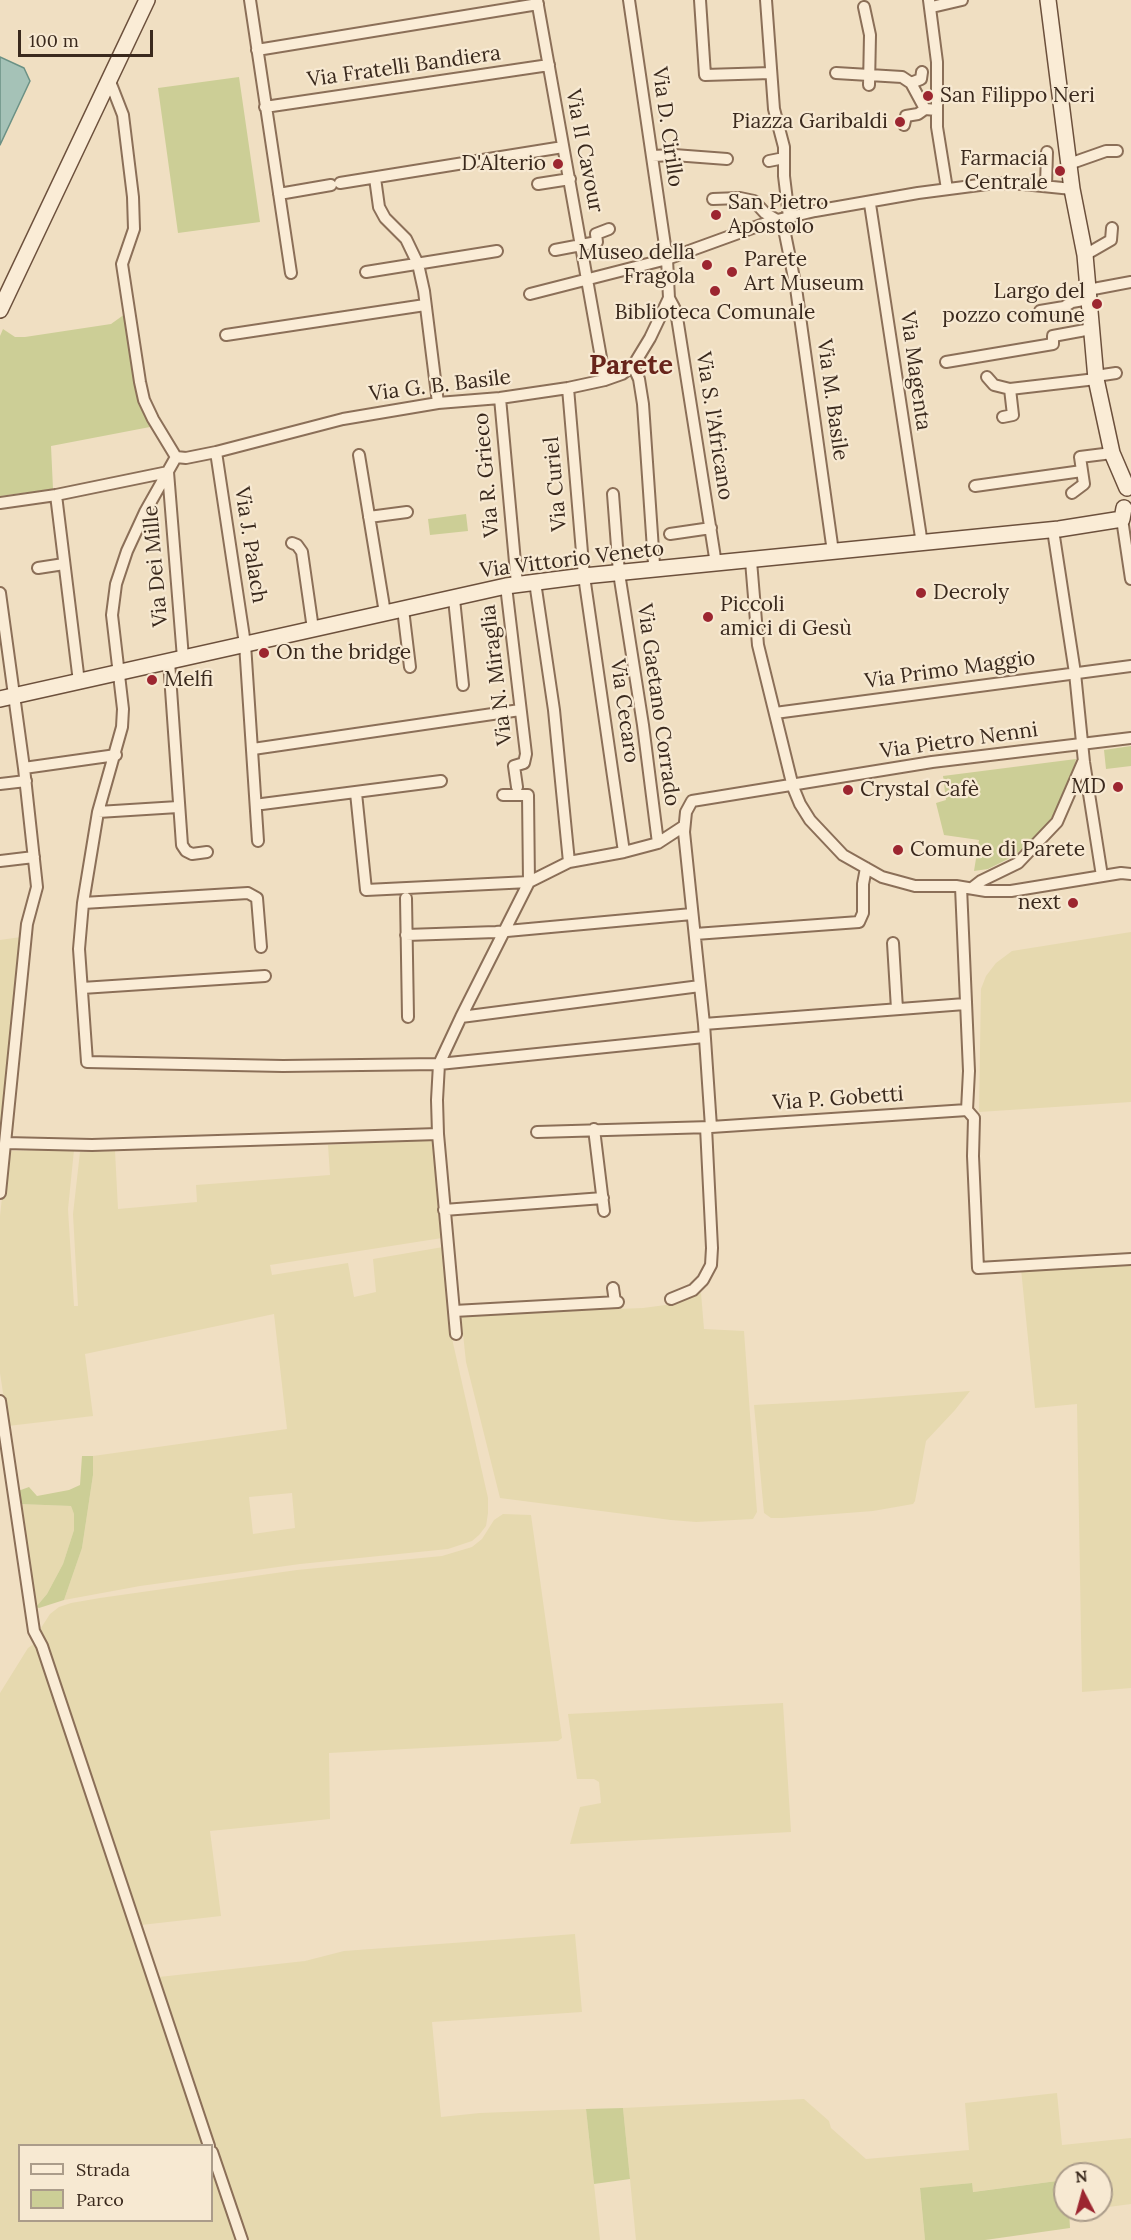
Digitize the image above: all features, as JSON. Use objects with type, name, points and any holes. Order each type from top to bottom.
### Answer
[{"type":"street","points":[[0,310],[147,0]]},
{"type":"street","points":[[250,0],[291,273]]},
{"type":"street","name":"Via D. Cirillo","points":[[629,0],[667,259]]},
{"type":"street","points":[[700,0],[705,75],[771,73]]},
{"type":"street","name":"Via M. Basile","points":[[766,0],[774,109],[784,143],[783,219],[796,288],[833,552]]},
{"type":"street","points":[[946,189],[937,127],[937,62],[930,3],[962,0]]},
{"type":"street","points":[[1048,0],[1072,189],[1085,255],[1096,377],[1112,453],[1129,488],[1121,497],[1126,513],[1131,579]]},
{"type":"street","points":[[257,50],[537,2]]},
{"type":"street","name":"Via II Cavour","points":[[537,2],[605,380]]},
{"type":"street","points":[[864,7],[870,35],[869,80]]},
{"type":"street","name":"Via Fratelli Bandiera","points":[[266,107],[549,65]]},
{"type":"street","points":[[911,83],[921,79],[921,72]]},
{"type":"street","points":[[836,73],[869,80],[902,77],[911,83],[924,109]]},
{"type":"street","points":[[109,79],[123,115],[133,196],[134,228],[122,264],[140,382],[148,410],[176,457],[127,551],[116,584],[112,615],[123,709],[122,728],[98,812],[83,903],[79,949],[87,1062],[283,1066],[439,1065],[704,1037]]},
{"type":"street","points":[[904,125],[906,116],[918,114],[924,109],[937,110]]},
{"type":"street","points":[[279,194],[563,147]]},
{"type":"street","points":[[1069,164],[1111,149]]},
{"type":"street","points":[[1046,186],[1047,152]]},
{"type":"street","points":[[652,156],[727,159]]},
{"type":"street","points":[[769,161],[784,158]]},
{"type":"street","points":[[375,178],[379,207],[385,218],[403,234],[418,264],[438,403]]},
{"type":"street","points":[[538,184],[570,179]]},
{"type":"street","points":[[530,294],[667,259],[783,219],[946,189],[995,183],[1072,189]]},
{"type":"street","points":[[713,200],[740,198],[754,201],[765,213],[783,219]]},
{"type":"street","name":"Via Magenta","points":[[870,204],[922,544]]},
{"type":"street","points":[[1085,255],[1111,240],[1112,228]]},
{"type":"street","points":[[555,250],[597,242],[596,234],[609,229]]},
{"type":"street","points":[[366,272],[497,251]]},
{"type":"street","name":"Via S. l'Africano","points":[[667,259],[669,298],[678,322],[716,564]]},
{"type":"street","points":[[1040,311],[1131,282]]},
{"type":"street","points":[[654,568],[643,404],[639,379],[633,366],[650,338],[669,298]]},
{"type":"street","points":[[226,335],[425,305]]},
{"type":"street","points":[[946,362],[1053,344],[1053,336],[1091,329]]},
{"type":"street","name":"Via G. B. Basile","points":[[176,457],[186,458],[216,452],[343,418],[438,403],[500,398],[568,388],[605,380],[622,374],[633,366]]},
{"type":"street","points":[[987,377],[994,385],[1010,389],[1116,374]]},
{"type":"street","name":"Via Curiel","points":[[568,388],[584,576]]},
{"type":"street","points":[[1003,417],[1013,415],[1010,389]]},
{"type":"street","name":"Via R. Grieco","points":[[500,398],[512,585]]},
{"type":"street","name":"Via J. Palach","points":[[216,452],[245,644],[258,841]]},
{"type":"street","points":[[1072,493],[1084,483],[1080,457],[1112,453]]},
{"type":"street","points":[[359,455],[385,613]]},
{"type":"street","points":[[975,486],[1082,471]]},
{"type":"street","points":[[0,503],[56,495],[168,472]]},
{"type":"street","name":"Via Dei Mille","points":[[168,472],[176,659],[178,807],[182,845],[192,854],[207,852]]},
{"type":"street","name":"Via Gaetano Corrado","points":[[613,494],[619,573],[643,725],[658,843]]},
{"type":"street","points":[[56,495],[79,682]]},
{"type":"street","points":[[369,517],[407,512]]},
{"type":"street","name":"Via Vittorio Veneto","points":[[7,697],[512,585],[654,568],[751,561],[1053,530],[1126,513]]},
{"type":"street","points":[[670,534],[711,528]]},
{"type":"street","points":[[1053,530],[1075,674],[1084,762],[1102,876]]},
{"type":"street","points":[[292,543],[297,545],[302,552],[313,629]]},
{"type":"street","points":[[751,561],[758,645],[793,787],[800,804],[823,836],[843,855],[882,877],[915,886],[986,891],[1011,891],[1131,873]]},
{"type":"street","points":[[38,568],[64,564]]},
{"type":"street","name":"Via Cecaro","points":[[584,576],[624,852]]},
{"type":"street","points":[[535,582],[554,710],[568,862]]},
{"type":"street","name":"Via N. Miraglia","points":[[512,585],[520,710],[526,754],[524,763],[514,766],[517,788]]},
{"type":"street","points":[[0,593],[7,697],[24,768],[37,886],[27,924],[0,1193]]},
{"type":"street","points":[[454,599],[463,685]]},
{"type":"street","points":[[403,609],[410,667]]},
{"type":"street","name":"Via Primo Maggio","points":[[775,713],[1131,666]]},
{"type":"street","points":[[253,748],[520,710]]},
{"type":"street","name":"Via Pietro Nenni","points":[[684,826],[686,812],[692,801],[793,787],[932,762],[1131,738]]},
{"type":"street","points":[[24,768],[116,755]]},
{"type":"street","points":[[967,888],[1018,863],[1057,822],[1084,762]]},
{"type":"street","points":[[0,784],[26,781]]},
{"type":"street","points":[[262,804],[441,781]]},
{"type":"street","points":[[356,793],[366,890],[529,882],[568,862],[658,843],[684,826],[704,1024],[711,1264],[698,1286],[686,1294],[671,1299]]},
{"type":"street","points":[[456,1334],[438,1134],[439,1065],[529,882],[528,795],[503,795]]},
{"type":"street","points":[[98,812],[178,807]]},
{"type":"street","points":[[0,861],[34,857]]},
{"type":"street","points":[[695,934],[859,922],[863,913],[863,884],[866,868]]},
{"type":"street","points":[[967,888],[965,1004],[969,1071],[967,1110],[974,1118],[973,1156],[978,1268],[1131,1259]]},
{"type":"street","points":[[83,903],[248,893],[257,898],[261,947]]},
{"type":"street","points":[[406,898],[408,1017]]},
{"type":"street","points":[[406,935],[503,932],[692,914]]},
{"type":"street","points":[[893,943],[897,1010]]},
{"type":"street","points":[[82,988],[265,976]]},
{"type":"street","points":[[461,1017],[700,986]]},
{"type":"street","points":[[704,1024],[965,1004]]},
{"type":"street","name":"Via P. Gobetti","points":[[537,1132],[708,1127],[967,1110]]},
{"type":"street","points":[[594,1129],[604,1210]]},
{"type":"street","points":[[5,1143],[103,1145],[438,1134]]},
{"type":"street","points":[[444,1210],[603,1198]]},
{"type":"street","points":[[454,1311],[617,1302],[613,1288]]},
{"type":"street","points":[[0,1401],[34,1631],[42,1646],[209,2144]]},
{"type":"street","points":[[213,2155],[242,2240]]},
{"type":"shaded area","points":[[0,57],[24,68],[30,81],[0,145]]},
{"type":"shaded area","points":[[1131,932],[1131,1102],[979,1112],[981,989],[986,976],[996,963],[1012,951]]},
{"type":"shaded area","points":[[21,937],[0,1161],[0,940]]},
{"type":"shaded area","points":[[434,1140],[442,1238],[270,1265],[272,1275],[348,1263],[354,1297],[376,1292],[373,1259],[443,1247],[453,1343],[488,1498],[486,1526],[472,1541],[448,1549],[300,1564],[140,1586],[64,1600],[82,1548],[93,1475],[93,1456],[287,1429],[274,1314],[85,1354],[93,1416],[8,1426],[0,1373],[0,1216],[7,1151],[74,1150],[68,1209],[74,1306],[78,1306],[73,1214],[80,1152],[115,1151],[118,1209],[197,1202],[196,1185],[330,1175],[328,1145]],"holes":[[[292,1493],[295,1528],[253,1534],[249,1497]]]},
{"type":"shaded area","points":[[1131,1263],[1131,1688],[1082,1692],[1077,1404],[1035,1408],[1021,1269]]},
{"type":"shaded area","points":[[701,1293],[704,1329],[744,1331],[757,1512],[753,1519],[696,1522],[671,1520],[500,1498],[466,1362],[461,1315],[643,1308],[673,1304]]},
{"type":"shaded area","points":[[970,1391],[926,1441],[913,1504],[873,1511],[782,1518],[771,1518],[764,1513],[754,1405]]},
{"type":"shaded area","points":[[19,1504],[71,1506],[74,1514],[74,1530],[63,1564],[47,1594],[36,1607]]},
{"type":"shaded area","points":[[503,1514],[531,1515],[562,1738],[558,1741],[329,1753],[330,1819],[210,1831],[221,1916],[141,1925],[39,1631],[50,1614],[59,1607],[71,1603],[100,1598],[297,1570],[442,1556],[472,1547],[482,1539],[494,1520]]},
{"type":"shaded area","points":[[35,1643],[38,1645],[206,2144],[18,2144],[18,2222],[213,2222],[213,2166],[238,2240],[0,2240],[0,1693],[28,1648]]},
{"type":"shaded area","points":[[783,1703],[791,1832],[570,1844],[580,1807],[601,1803],[599,1782],[594,1779],[577,1779],[568,1714]]},
{"type":"shaded area","points":[[575,1934],[582,2012],[432,2022],[441,2117],[480,2113],[586,2109],[600,2240],[247,2240],[159,1977],[305,1961],[344,1951]]},
{"type":"shaded area","points":[[1057,2093],[1062,2145],[1131,2138],[1131,2204],[1113,2206],[1113,2162],[1053,2162],[1053,2182],[972,2192],[971,2183],[920,2189],[925,2240],[636,2240],[623,2108],[804,2099],[829,2121],[831,2128],[866,2159],[969,2150],[965,2103]]},
{"type":"green space","points":[[239,77],[260,222],[178,233],[158,88]]},
{"type":"green space","points":[[125,314],[143,409],[150,427],[51,446],[53,489],[0,496],[0,336],[3,329],[15,337],[25,337],[111,324]]},
{"type":"green space","points":[[466,514],[468,531],[430,535],[428,519]]},
{"type":"green space","points":[[1131,746],[1131,766],[1106,769],[1104,750]]},
{"type":"green space","points":[[1076,759],[1073,774],[1060,807],[1026,847],[1008,859],[988,869],[974,871],[979,840],[944,835],[936,803],[946,800],[943,776]]},
{"type":"green space","points":[[82,1456],[93,1456],[93,1475],[82,1548],[64,1600],[39,1608],[36,1607],[47,1594],[63,1564],[74,1530],[74,1514],[71,1506],[19,1504],[18,1491],[29,1487],[37,1496],[69,1490],[80,1485]]},
{"type":"green space","points":[[623,2108],[630,2179],[594,2184],[586,2109]]},
{"type":"green space","points":[[1053,2182],[1053,2222],[1070,2222],[1070,2228],[985,2240],[925,2240],[920,2188],[972,2183],[973,2192]]},
{"type":"place","name":"San Filippo Neri","points":[[928,96]]},
{"type":"place","name":"Piazza Garibaldi","points":[[900,122]]},
{"type":"place","name":"D'Alterio","points":[[558,164]]},
{"type":"place","name":"Farmacia Centrale","points":[[1060,171]]},
{"type":"place","name":"San Pietro Apostolo","points":[[716,215]]},
{"type":"place","name":"Museo della Fragola","points":[[707,265]]},
{"type":"place","name":"Parete Art Museum","points":[[732,272]]},
{"type":"place","name":"Biblioteca Comunale","points":[[715,291]]},
{"type":"place","name":"Largo del pozzo comune","points":[[1097,304]]},
{"type":"place","name":"Decroly","points":[[921,593]]},
{"type":"place","name":"Piccoli amici di Gesù","points":[[708,617]]},
{"type":"place","name":"On the bridge","points":[[264,653]]},
{"type":"place","name":"Melfi","points":[[152,680]]},
{"type":"place","name":"MD","points":[[1118,787]]},
{"type":"place","name":"Crystal Cafè","points":[[848,790]]},
{"type":"place","name":"Comune di Parete","points":[[898,850]]},
{"type":"place","name":"next","points":[[1073,903]]},
{"type":"district","name":"Parete","points":[[631,366]]}]
